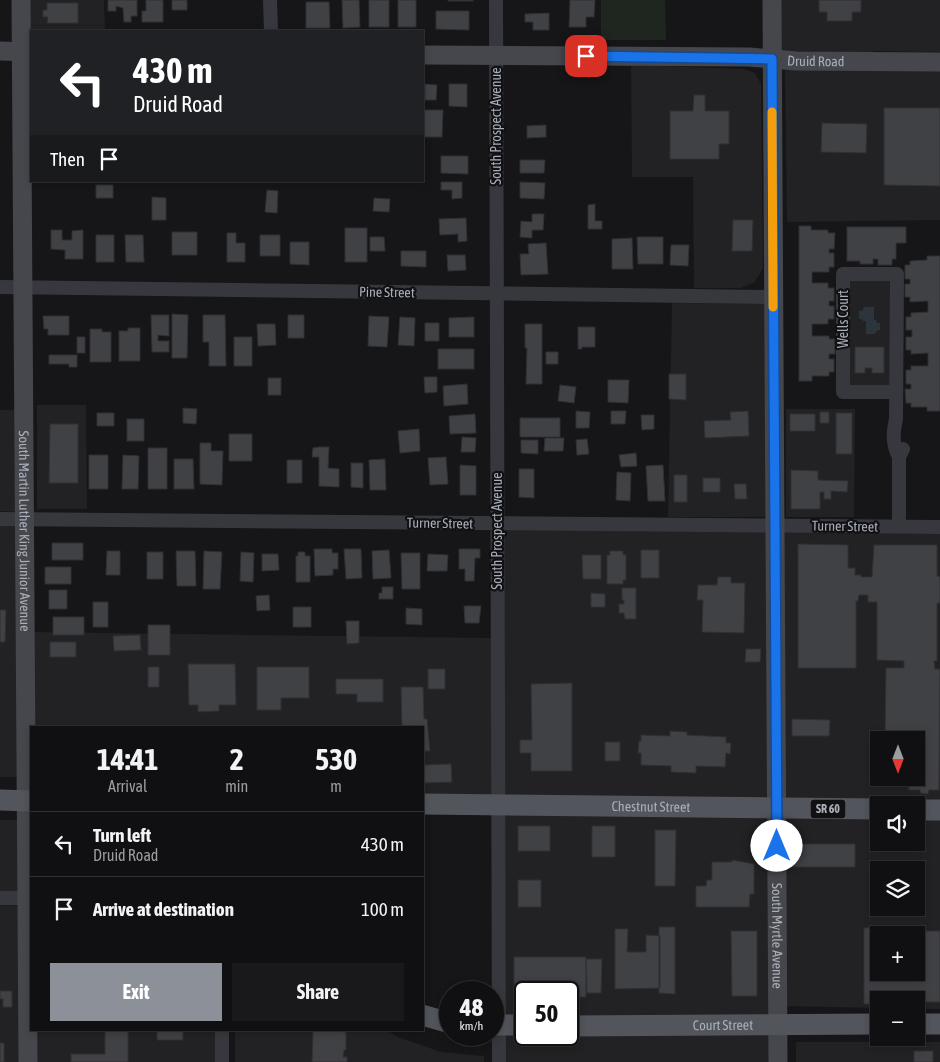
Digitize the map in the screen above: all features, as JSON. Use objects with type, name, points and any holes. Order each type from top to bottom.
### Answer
[{"type":"main road","points":[[0,800],[28,801]]},
{"type":"main road","name":"Chestnut Street","points":[[424,804],[870,810]]},
{"type":"main road","points":[[925,810],[940,810]]},
{"type":"main road","points":[[424,1016],[439,1020]]},
{"type":"main road","name":"Court Street","points":[[579,1026],[870,1024]]},
{"type":"main road","points":[[925,1024],[940,1024]]},
{"type":"street","name":"South Martin Luther King Junior Avenue","points":[[21,0],[26,52],[23,288],[28,801],[28,1062]]},
{"type":"street","points":[[270,0],[271,30]]},
{"type":"street","name":"South Prospect Avenue","points":[[496,0],[499,805],[497,981]]},
{"type":"street","name":"South Myrtle Avenue","points":[[772,0],[778,1062]]},
{"type":"street","points":[[0,51],[26,52]]},
{"type":"street","name":"Druid Road","points":[[424,55],[940,62]]},
{"type":"street","name":"Wells Court","points":[[896,392],[843,392],[843,274],[897,274],[896,419],[894,447],[899,457],[899,527]]},
{"type":"street","name":"Pine Street","points":[[0,287],[773,297]]},
{"type":"street","name":"Turner Street","points":[[0,519],[940,527]]},
{"type":"street","points":[[0,898],[27,898]]},
{"type":"street","points":[[222,1031],[222,1062]]},
{"type":"street","name":"South Prospect Avenue","points":[[498,1046],[500,1062]]},
{"type":"shaded area","points":[[28,0],[104,0],[105,30],[30,30],[30,44],[28,44]]},
{"type":"shaded area","points":[[601,0],[665,0],[666,40],[601,40]]},
{"type":"shaded area","points":[[778,0],[940,0],[940,52],[873,51],[872,54],[778,52]]},
{"type":"shaded area","points":[[631,65],[744,69],[755,73],[761,84],[763,268],[755,282],[741,288],[694,288],[693,177],[632,177]]},
{"type":"shaded area","points":[[940,69],[940,220],[787,222],[785,70]]},
{"type":"shaded area","points":[[850,281],[890,281],[890,385],[850,385]]},
{"type":"shaded area","points":[[672,303],[766,304],[768,517],[668,517]]},
{"type":"shaded area","points":[[864,307],[874,307],[874,320],[880,323],[880,330],[875,334],[866,334],[866,321],[859,319],[859,311],[862,311]]},
{"type":"shaded area","points":[[37,405],[86,405],[87,509],[37,509]]},
{"type":"shaded area","points":[[786,409],[855,409],[854,517],[786,517]]},
{"type":"shaded area","points":[[0,410],[17,410],[18,512],[0,511]]},
{"type":"shaded area","points":[[0,526],[18,526],[19,777],[0,777]]},
{"type":"shaded area","points":[[504,530],[768,532],[770,801],[505,798]]},
{"type":"shaded area","points":[[781,533],[940,534],[940,803],[925,803],[925,796],[870,796],[870,803],[783,802]]},
{"type":"shaded area","points":[[32,632],[491,638],[493,798],[424,797],[424,726],[32,726]]},
{"type":"shaded area","points":[[505,812],[770,815],[771,1017],[579,1019],[579,981],[514,981],[514,1018],[506,1018]]},
{"type":"shaded area","points":[[783,816],[870,817],[870,851],[925,851],[925,817],[940,818],[940,1009],[925,1009],[925,991],[870,991],[870,1008],[784,1006]]},
{"type":"shaded area","points":[[0,820],[20,820],[21,891],[0,891]]},
{"type":"shaded area","points":[[0,905],[21,906],[21,1062],[0,1062]]},
{"type":"shaded area","points":[[34,1031],[215,1031],[216,1062],[34,1062]]},
{"type":"shaded area","points":[[235,1031],[388,1031],[398,1037],[441,1052],[484,1056],[484,1062],[235,1062]]},
{"type":"shaded area","points":[[506,1032],[514,1033],[514,1046],[579,1046],[579,1035],[771,1032],[771,1062],[506,1062]]},
{"type":"shaded area","points":[[796,1042],[870,1042],[870,1046],[925,1046],[925,1042],[940,1042],[940,1062],[796,1062]]},
{"type":"building","points":[[108,0],[137,0],[137,16],[131,16],[131,22],[124,22],[123,8],[116,6],[116,11],[108,11]]},
{"type":"building","points":[[146,0],[163,0],[163,22],[142,22],[142,11],[146,11]]},
{"type":"building","points":[[172,0],[187,0],[187,10],[172,10]]},
{"type":"building","points":[[342,0],[359,0],[360,27],[343,28]]},
{"type":"building","points":[[369,0],[389,0],[389,27],[369,27]]},
{"type":"building","points":[[398,0],[416,0],[416,27],[398,27]]},
{"type":"building","points":[[473,0],[473,1],[448,1]]},
{"type":"building","points":[[570,0],[595,0],[594,17],[586,17],[586,27],[569,27]]},
{"type":"building","points":[[819,0],[861,0],[861,12],[852,12],[852,21],[827,21],[827,12],[819,12]]},
{"type":"building","points":[[306,2],[329,2],[330,28],[306,28]]},
{"type":"building","points":[[47,3],[78,3],[78,23],[47,23],[48,17],[43,17],[43,10],[47,10]]},
{"type":"building","points":[[436,11],[469,11],[469,30],[436,29]]},
{"type":"building","points":[[549,13],[549,30],[533,30],[533,22],[525,22],[525,14]]},
{"type":"building","points":[[425,84],[437,85],[436,100],[425,100]]},
{"type":"building","points":[[449,84],[467,84],[467,107],[449,106]]},
{"type":"building","points":[[694,95],[705,95],[705,111],[729,111],[729,144],[719,144],[719,159],[670,159],[670,111],[693,111]]},
{"type":"building","points":[[884,108],[940,108],[940,186],[884,185]]},
{"type":"building","points":[[424,110],[443,110],[442,137],[424,137]]},
{"type":"building","points":[[822,123],[867,124],[866,153],[821,152]]},
{"type":"building","points":[[546,125],[546,137],[527,138],[527,126]]},
{"type":"building","points":[[441,156],[468,156],[468,174],[441,173]]},
{"type":"building","points":[[520,160],[545,160],[544,173],[520,173]]},
{"type":"building","points":[[441,182],[462,182],[462,198],[452,199],[452,190],[441,190]]},
{"type":"building","points":[[520,182],[545,183],[544,199],[520,198]]},
{"type":"building","points":[[96,185],[113,185],[113,198],[96,198]]},
{"type":"building","points":[[267,190],[278,191],[277,213],[265,212]]},
{"type":"building","points":[[152,197],[166,198],[166,220],[152,220]]},
{"type":"building","points":[[374,198],[390,199],[389,212],[373,211]]},
{"type":"building","points":[[595,204],[595,221],[602,221],[602,229],[588,229],[588,205]]},
{"type":"building","points":[[532,214],[544,214],[543,230],[532,230],[532,238],[520,237],[521,221],[532,222]]},
{"type":"building","points":[[466,218],[467,241],[458,242],[458,234],[440,235],[439,219]]},
{"type":"building","points":[[733,220],[753,220],[752,251],[732,251]]},
{"type":"building","points":[[799,226],[811,226],[811,230],[828,230],[828,233],[835,233],[834,249],[829,249],[829,253],[834,253],[834,267],[829,267],[829,272],[812,272],[812,283],[828,283],[828,288],[834,288],[834,301],[829,301],[829,306],[834,306],[834,319],[828,319],[828,324],[812,324],[812,336],[829,336],[829,339],[835,339],[835,354],[829,354],[829,359],[834,359],[834,372],[829,372],[829,376],[812,376],[812,381],[799,381]]},
{"type":"building","points":[[847,227],[906,227],[906,243],[896,243],[896,259],[892,259],[892,265],[878,265],[878,259],[873,259],[873,264],[847,261]]},
{"type":"building","points":[[345,228],[367,228],[367,262],[345,262]]},
{"type":"building","points":[[51,230],[62,230],[62,240],[72,240],[72,231],[83,230],[83,259],[65,259],[65,250],[51,249]]},
{"type":"building","points":[[172,232],[197,232],[197,255],[172,255]]},
{"type":"building","points":[[227,233],[236,233],[236,243],[245,243],[245,262],[227,262]]},
{"type":"building","points":[[96,235],[114,235],[114,262],[96,262]]},
{"type":"building","points":[[125,235],[143,235],[144,262],[126,262]]},
{"type":"building","points":[[260,235],[280,235],[280,256],[260,256]]},
{"type":"building","points":[[370,237],[384,237],[385,251],[370,251]]},
{"type":"building","points":[[637,237],[663,237],[663,264],[638,264]]},
{"type":"building","points":[[632,238],[633,269],[612,269],[612,239]]},
{"type":"building","points":[[290,242],[309,242],[309,265],[290,264]]},
{"type":"building","points":[[546,243],[548,274],[521,275],[520,254],[529,254],[528,244]]},
{"type":"building","points":[[671,245],[689,245],[688,266],[670,265]]},
{"type":"building","points":[[401,251],[426,251],[426,267],[401,266]]},
{"type":"building","points":[[447,255],[465,255],[466,270],[448,271]]},
{"type":"building","points":[[927,256],[940,256],[940,411],[927,411],[927,407],[911,407],[911,403],[906,403],[905,389],[911,389],[911,384],[906,384],[906,370],[911,370],[911,366],[928,366],[928,353],[911,354],[911,350],[906,350],[906,337],[912,337],[912,330],[906,330],[906,317],[911,317],[911,313],[928,312],[928,301],[910,302],[910,297],[905,297],[905,284],[910,284],[910,279],[905,279],[905,265],[910,265],[910,261],[927,260]]},
{"type":"building","points":[[172,314],[188,315],[187,358],[172,358]]},
{"type":"building","points":[[151,315],[169,315],[169,336],[158,335],[158,341],[169,341],[169,352],[152,352]]},
{"type":"building","points":[[203,315],[225,315],[226,366],[209,366],[209,342],[203,342]]},
{"type":"building","points":[[288,315],[304,315],[304,338],[288,338]]},
{"type":"building","points":[[43,316],[69,316],[69,335],[48,335],[48,329],[44,329]]},
{"type":"building","points":[[369,316],[389,317],[387,347],[368,346]]},
{"type":"building","points":[[400,317],[415,318],[414,346],[398,345]]},
{"type":"building","points":[[474,317],[474,337],[449,337],[449,318]]},
{"type":"building","points":[[425,323],[439,323],[439,341],[425,341]]},
{"type":"building","points":[[257,324],[275,324],[276,345],[258,346]]},
{"type":"building","points":[[525,324],[542,324],[542,384],[526,384],[527,348],[525,348]]},
{"type":"building","points":[[578,327],[595,327],[595,347],[582,347],[582,349],[578,349]]},
{"type":"building","points":[[128,328],[140,328],[140,361],[119,361],[119,331],[128,331]]},
{"type":"building","points":[[90,329],[102,329],[102,332],[111,332],[111,362],[90,362]]},
{"type":"building","points":[[77,337],[85,337],[85,353],[77,353]]},
{"type":"building","points":[[234,337],[252,337],[252,366],[234,366]]},
{"type":"building","points":[[855,347],[884,347],[884,373],[872,373],[872,368],[865,368],[865,373],[855,373]]},
{"type":"building","points":[[438,349],[474,349],[474,369],[438,369]]},
{"type":"building","points":[[546,352],[558,352],[558,364],[546,364]]},
{"type":"building","points":[[49,355],[77,355],[77,367],[69,367],[69,364],[49,364]]},
{"type":"building","points":[[669,374],[686,374],[686,400],[669,399]]},
{"type":"building","points":[[424,377],[437,377],[437,392],[425,393]]},
{"type":"building","points":[[268,378],[281,378],[281,395],[268,395]]},
{"type":"building","points":[[608,380],[629,380],[628,403],[608,402]]},
{"type":"building","points":[[467,384],[468,404],[444,406],[443,386]]},
{"type":"building","points":[[560,385],[576,387],[574,403],[558,401]]},
{"type":"building","points":[[183,408],[197,409],[196,424],[183,423]]},
{"type":"building","points":[[576,411],[590,412],[589,428],[576,428]]},
{"type":"building","points":[[611,411],[626,411],[625,424],[611,424]]},
{"type":"building","points":[[748,411],[749,436],[705,438],[704,421],[731,420],[730,412]]},
{"type":"building","points":[[820,412],[829,412],[829,423],[820,423]]},
{"type":"building","points":[[97,413],[114,413],[114,426],[97,426]]},
{"type":"building","points":[[836,413],[852,413],[852,454],[836,454]]},
{"type":"building","points":[[475,414],[476,433],[450,434],[449,416]]},
{"type":"building","points":[[790,414],[815,414],[815,431],[790,431]]},
{"type":"building","points":[[641,415],[654,415],[654,429],[642,430]]},
{"type":"building","points":[[520,418],[560,418],[560,437],[520,437]]},
{"type":"building","points":[[127,419],[144,419],[144,441],[127,441]]},
{"type":"building","points":[[50,424],[78,424],[78,483],[49,483]]},
{"type":"building","points":[[419,429],[420,451],[400,453],[398,431]]},
{"type":"building","points":[[229,434],[252,434],[252,461],[229,461]]},
{"type":"building","points":[[462,437],[476,438],[475,452],[461,452]]},
{"type":"building","points":[[545,438],[564,438],[563,451],[544,451]]},
{"type":"building","points":[[587,439],[589,454],[577,455],[576,440]]},
{"type":"building","points":[[521,440],[538,440],[538,454],[521,453]]},
{"type":"building","points":[[200,443],[211,443],[211,451],[223,451],[222,485],[200,484]]},
{"type":"building","points":[[329,447],[328,468],[339,469],[339,487],[319,486],[319,457],[312,457],[313,448]]},
{"type":"building","points":[[148,448],[167,448],[167,489],[148,489]]},
{"type":"building","points":[[636,453],[637,466],[621,467],[619,455]]},
{"type":"building","points":[[89,455],[108,455],[108,489],[89,489]]},
{"type":"building","points":[[123,455],[139,456],[138,489],[122,489]]},
{"type":"building","points":[[446,457],[448,484],[430,485],[428,458]]},
{"type":"building","points":[[174,459],[193,459],[194,489],[174,489]]},
{"type":"building","points":[[385,459],[386,490],[370,490],[369,460]]},
{"type":"building","points":[[287,460],[302,460],[302,483],[287,483]]},
{"type":"building","points":[[351,463],[363,463],[363,488],[351,487]]},
{"type":"building","points":[[460,465],[476,466],[476,495],[460,495]]},
{"type":"building","points":[[663,465],[665,501],[648,501],[646,466]]},
{"type":"building","points":[[519,469],[534,469],[534,498],[519,497]]},
{"type":"building","points":[[791,470],[818,471],[818,480],[848,481],[847,492],[831,491],[831,499],[824,499],[824,492],[820,492],[820,509],[791,509]]},
{"type":"building","points":[[617,472],[631,473],[630,501],[616,500]]},
{"type":"building","points":[[674,475],[687,475],[687,502],[674,502]]},
{"type":"building","points":[[703,478],[720,478],[720,492],[703,492]]},
{"type":"building","points":[[734,484],[746,484],[747,499],[735,499]]},
{"type":"building","points":[[52,543],[83,543],[83,560],[52,560]]},
{"type":"building","points":[[798,544],[848,545],[848,568],[855,568],[855,575],[861,575],[861,577],[872,577],[874,545],[937,545],[937,576],[940,577],[940,603],[937,603],[937,661],[934,661],[935,669],[940,669],[939,790],[929,790],[928,794],[920,793],[920,790],[909,790],[909,786],[925,786],[925,731],[885,731],[886,668],[904,668],[904,661],[877,660],[877,602],[868,602],[868,595],[859,595],[858,601],[856,601],[856,668],[798,668]]},
{"type":"building","points":[[314,549],[332,549],[332,553],[338,553],[338,569],[333,569],[333,575],[315,576]]},
{"type":"building","points":[[344,549],[361,549],[362,578],[346,579]]},
{"type":"building","points":[[459,549],[480,549],[480,558],[475,558],[474,581],[465,581],[465,569],[459,569]]},
{"type":"building","points":[[389,550],[391,578],[373,579],[372,551]]},
{"type":"building","points":[[641,550],[659,550],[659,578],[641,578]]},
{"type":"building","points":[[107,551],[120,551],[120,575],[106,575]]},
{"type":"building","points":[[176,551],[195,551],[196,586],[177,586]]},
{"type":"building","points":[[204,551],[222,552],[220,589],[203,589]]},
{"type":"building","points":[[610,551],[623,551],[623,555],[626,555],[626,580],[623,580],[623,584],[607,584],[607,555],[610,555]]},
{"type":"building","points":[[147,552],[163,552],[163,579],[147,579]]},
{"type":"building","points":[[241,552],[254,553],[253,582],[240,581]]},
{"type":"building","points":[[298,552],[305,552],[305,556],[310,556],[310,582],[296,582],[296,556],[298,556]]},
{"type":"building","points":[[401,553],[420,553],[420,589],[402,589]]},
{"type":"building","points":[[262,554],[278,554],[279,570],[262,571]]},
{"type":"building","points":[[428,554],[448,555],[447,571],[427,571]]},
{"type":"building","points":[[582,555],[601,555],[601,579],[583,579]]},
{"type":"building","points":[[45,567],[71,567],[71,584],[45,584]]},
{"type":"building","points":[[718,577],[731,577],[731,583],[745,583],[744,633],[702,632],[703,600],[697,600],[698,585],[717,585]]},
{"type":"building","points":[[382,587],[393,587],[393,599],[379,599]]},
{"type":"building","points":[[622,588],[636,588],[636,619],[625,619],[624,613],[619,613],[619,604],[624,604]]},
{"type":"building","points":[[49,590],[67,590],[67,609],[49,609]]},
{"type":"building","points":[[591,593],[605,594],[605,607],[591,607]]},
{"type":"building","points":[[269,595],[270,610],[257,611],[256,596]]},
{"type":"building","points":[[93,602],[108,602],[108,627],[93,627]]},
{"type":"building","points":[[464,606],[481,606],[479,623],[465,623]]},
{"type":"building","points":[[293,607],[311,607],[311,627],[293,627]]},
{"type":"building","points":[[406,608],[422,609],[422,625],[406,624]]},
{"type":"building","points":[[0,610],[6,610],[5,642],[0,642]]},
{"type":"building","points":[[53,617],[84,617],[84,635],[53,635]]},
{"type":"building","points":[[346,621],[359,621],[359,643],[347,644]]},
{"type":"building","points":[[148,625],[170,625],[170,655],[148,655]]},
{"type":"building","points":[[140,635],[141,650],[114,651],[113,636]]},
{"type":"building","points":[[50,642],[76,642],[76,657],[50,657]]},
{"type":"building","points":[[746,649],[761,649],[760,662],[745,662]]},
{"type":"building","points":[[188,664],[235,664],[236,705],[219,705],[219,711],[198,712],[198,705],[189,705]]},
{"type":"building","points":[[148,667],[159,667],[159,687],[148,687]]},
{"type":"building","points":[[257,667],[309,667],[309,698],[281,698],[281,710],[257,710]]},
{"type":"building","points":[[428,669],[445,669],[445,689],[428,689]]},
{"type":"building","points":[[336,679],[383,679],[383,702],[357,702],[357,694],[336,694]]},
{"type":"building","points":[[572,683],[572,771],[531,771],[531,753],[520,753],[520,740],[532,740],[531,684]]},
{"type":"building","points":[[401,687],[423,687],[424,719],[427,719],[430,751],[424,751],[424,726],[402,726]]},
{"type":"building","points":[[792,719],[830,720],[829,736],[792,736]]},
{"type":"building","points":[[670,731],[687,732],[687,735],[726,737],[726,743],[731,743],[730,754],[726,753],[725,767],[696,766],[696,773],[671,772],[671,766],[641,765],[641,753],[638,753],[641,735],[670,736]]},
{"type":"building","points":[[605,742],[620,742],[620,761],[605,761]]},
{"type":"building","points":[[451,764],[452,782],[424,783],[424,765]]},
{"type":"building","points":[[518,826],[550,826],[550,851],[518,851]]},
{"type":"building","points":[[592,826],[615,826],[615,857],[592,857]]},
{"type":"building","points":[[655,830],[676,830],[675,886],[655,886]]},
{"type":"building","points":[[792,844],[855,844],[855,867],[792,867]]},
{"type":"building","points":[[732,860],[754,864],[754,894],[750,894],[749,907],[696,907],[696,886],[706,886],[707,880],[712,880],[712,862],[732,862]]},
{"type":"building","points":[[518,880],[541,880],[541,907],[518,907]]},
{"type":"building","points":[[659,927],[675,927],[675,994],[659,993]]},
{"type":"building","points":[[864,928],[870,928],[870,981],[925,981],[925,931],[940,931],[940,1002],[925,1002],[925,991],[870,991],[870,1004],[864,1004]]},
{"type":"building","points":[[615,929],[628,929],[627,952],[646,952],[646,935],[660,936],[660,988],[615,989]]},
{"type":"building","points":[[731,931],[757,931],[757,996],[732,996]]},
{"type":"building","points":[[514,957],[586,957],[586,997],[579,997],[579,981],[514,981]]},
{"type":"building","points":[[586,959],[602,959],[601,993],[587,993]]},
{"type":"building","points":[[0,991],[12,991],[12,1007],[3,1007]]},
{"type":"building","points":[[105,1031],[128,1031],[128,1062],[71,1062],[71,1054],[105,1054]]},
{"type":"building","points":[[157,1031],[183,1031],[183,1040],[157,1040]]},
{"type":"building","points":[[313,1032],[346,1032],[346,1050],[344,1050],[343,1057],[347,1057],[347,1062],[312,1062]]},
{"type":"building","points":[[0,1043],[4,1043],[4,1062],[0,1062]]},
{"type":"building","points":[[914,1051],[933,1051],[933,1062],[914,1062]]},
{"type":"slow traffic","points":[[772,112],[773,307]]},
{"type":"route","points":[[586,56],[772,59],[777,846]]}]
